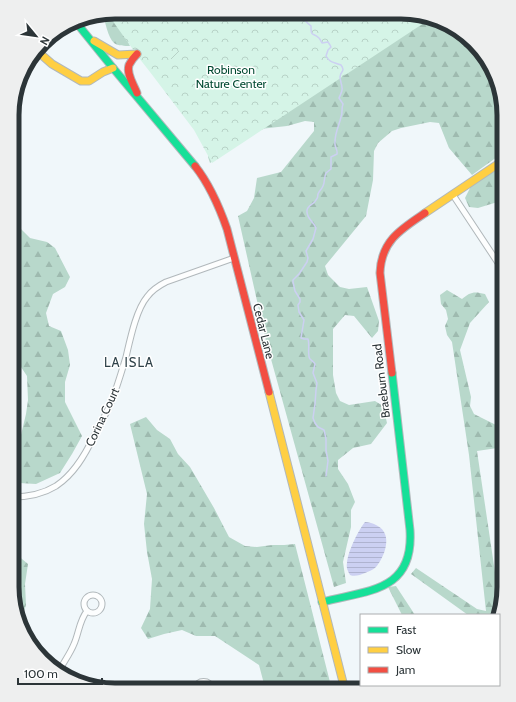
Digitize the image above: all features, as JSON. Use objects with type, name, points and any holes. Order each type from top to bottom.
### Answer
[{"type":"main road","name":"Cedar Lane","points":[[79,26],[192,161],[210,186],[216,198],[234,258],[343,683]]},
{"type":"main road","points":[[87,36],[115,54],[137,54],[131,62],[129,72],[138,97]]},
{"type":"main road","points":[[43,56],[52,64],[81,81],[86,82],[113,68]]},
{"type":"main road","name":"Braeburn Road","points":[[322,602],[372,591],[381,587],[394,580],[408,558],[410,544],[409,522],[384,316],[380,267],[383,253],[393,237],[404,227],[497,165]]},
{"type":"street","points":[[453,195],[497,261]]},
{"type":"street","name":"Corina Court","points":[[19,496],[34,495],[55,486],[70,474],[80,461],[99,427],[113,397],[138,314],[146,297],[166,282],[234,258]]},
{"type":"street","points":[[62,667],[74,644],[83,615],[87,611]]},
{"type":"street","points":[[200,683],[210,683]]},
{"type":"green space","name":"Robinson Nature Center","points":[[111,19],[401,19],[426,22],[212,163],[194,130]]},
{"type":"green space","points":[[118,19],[130,46],[122,46],[114,43],[105,20]]},
{"type":"green space","points":[[405,19],[426,22],[438,26],[460,39],[477,56],[487,72],[494,90],[497,115],[497,157],[472,175],[449,148],[439,123],[430,122],[392,131],[378,143],[374,151],[373,180],[366,216],[325,266],[328,275],[340,287],[349,289],[367,287],[379,321],[378,331],[372,338],[354,316],[345,315],[333,329],[333,375],[336,393],[340,401],[349,405],[375,401],[383,406],[387,423],[371,444],[353,448],[338,460],[338,469],[348,484],[355,502],[351,510],[351,527],[343,562],[346,583],[334,587],[266,341],[238,216],[247,211],[254,198],[257,178],[281,172],[314,131],[314,122],[305,121],[287,126],[260,129],[210,163],[208,157],[213,142]]},
{"type":"green space","points":[[177,51],[185,53],[172,61],[169,55]]},
{"type":"green space","points":[[497,170],[497,202],[478,208],[469,207],[465,198],[473,182]]},
{"type":"green space","points":[[19,227],[30,238],[47,242],[55,248],[70,277],[65,287],[53,294],[46,313],[49,326],[61,331],[68,350],[70,365],[65,382],[65,402],[82,436],[60,473],[36,484],[19,483],[20,439],[28,400],[27,376],[19,364]]},
{"type":"green space","points":[[447,290],[462,299],[472,293],[485,294],[489,302],[470,323],[460,350],[471,397],[470,406],[474,414],[497,426],[497,448],[477,451],[497,586],[493,614],[467,614],[411,574],[416,568],[477,609],[486,611],[469,455],[452,342],[447,335],[445,326],[448,319],[446,310],[441,304],[440,295]]},
{"type":"green space","points":[[146,417],[157,430],[170,439],[178,454],[190,467],[229,537],[245,546],[257,547],[295,544],[330,683],[264,683],[259,665],[215,636],[196,636],[182,630],[148,639],[141,628],[150,609],[152,579],[144,524],[147,494],[130,424]]},
{"type":"green space","points":[[19,556],[28,564],[25,584],[26,605],[23,614],[19,587]]},
{"type":"green space","points":[[396,586],[414,614],[402,614],[388,587]]},
{"type":"water","points":[[365,522],[369,522],[380,527],[383,531],[386,536],[385,550],[379,564],[375,568],[356,576],[352,576],[347,568],[349,553],[359,531]]},
{"type":"waterway","points":[[303,19],[311,26],[312,33],[317,36],[322,43],[328,42],[330,45],[331,47],[326,56],[329,60],[341,65],[343,69],[340,75],[342,90],[339,98],[343,104],[342,115],[335,138],[337,154],[331,157],[331,169],[326,173],[324,184],[318,193],[315,202],[309,206],[307,210],[308,217],[316,228],[313,239],[306,251],[308,258],[307,262],[293,280],[295,291],[300,299],[298,305],[299,312],[304,320],[301,338],[308,339],[309,357],[315,364],[313,373],[317,383],[313,418],[318,427],[324,430],[325,434],[328,461],[326,476]]},
{"type":"traffic: fast","points":[[79,26],[195,166]]},
{"type":"traffic: fast","points":[[322,602],[385,585],[396,577],[404,566],[409,550],[410,530],[392,373]]},
{"type":"traffic: slow","points":[[94,41],[118,55],[137,54]]},
{"type":"traffic: slow","points":[[43,56],[52,64],[81,81],[89,81],[103,72],[113,68]]},
{"type":"traffic: slow","points":[[425,213],[497,165]]},
{"type":"traffic: slow","points":[[269,392],[343,683]]},
{"type":"traffic: jam","points":[[137,54],[128,68],[129,76],[137,93]]},
{"type":"traffic: jam","points":[[195,166],[214,196],[227,229],[269,392]]},
{"type":"traffic: jam","points":[[392,373],[380,273],[381,262],[388,244],[394,237],[425,213]]},
{"type":"district","name":"LA ISLA","points":[[129,362]]}]
